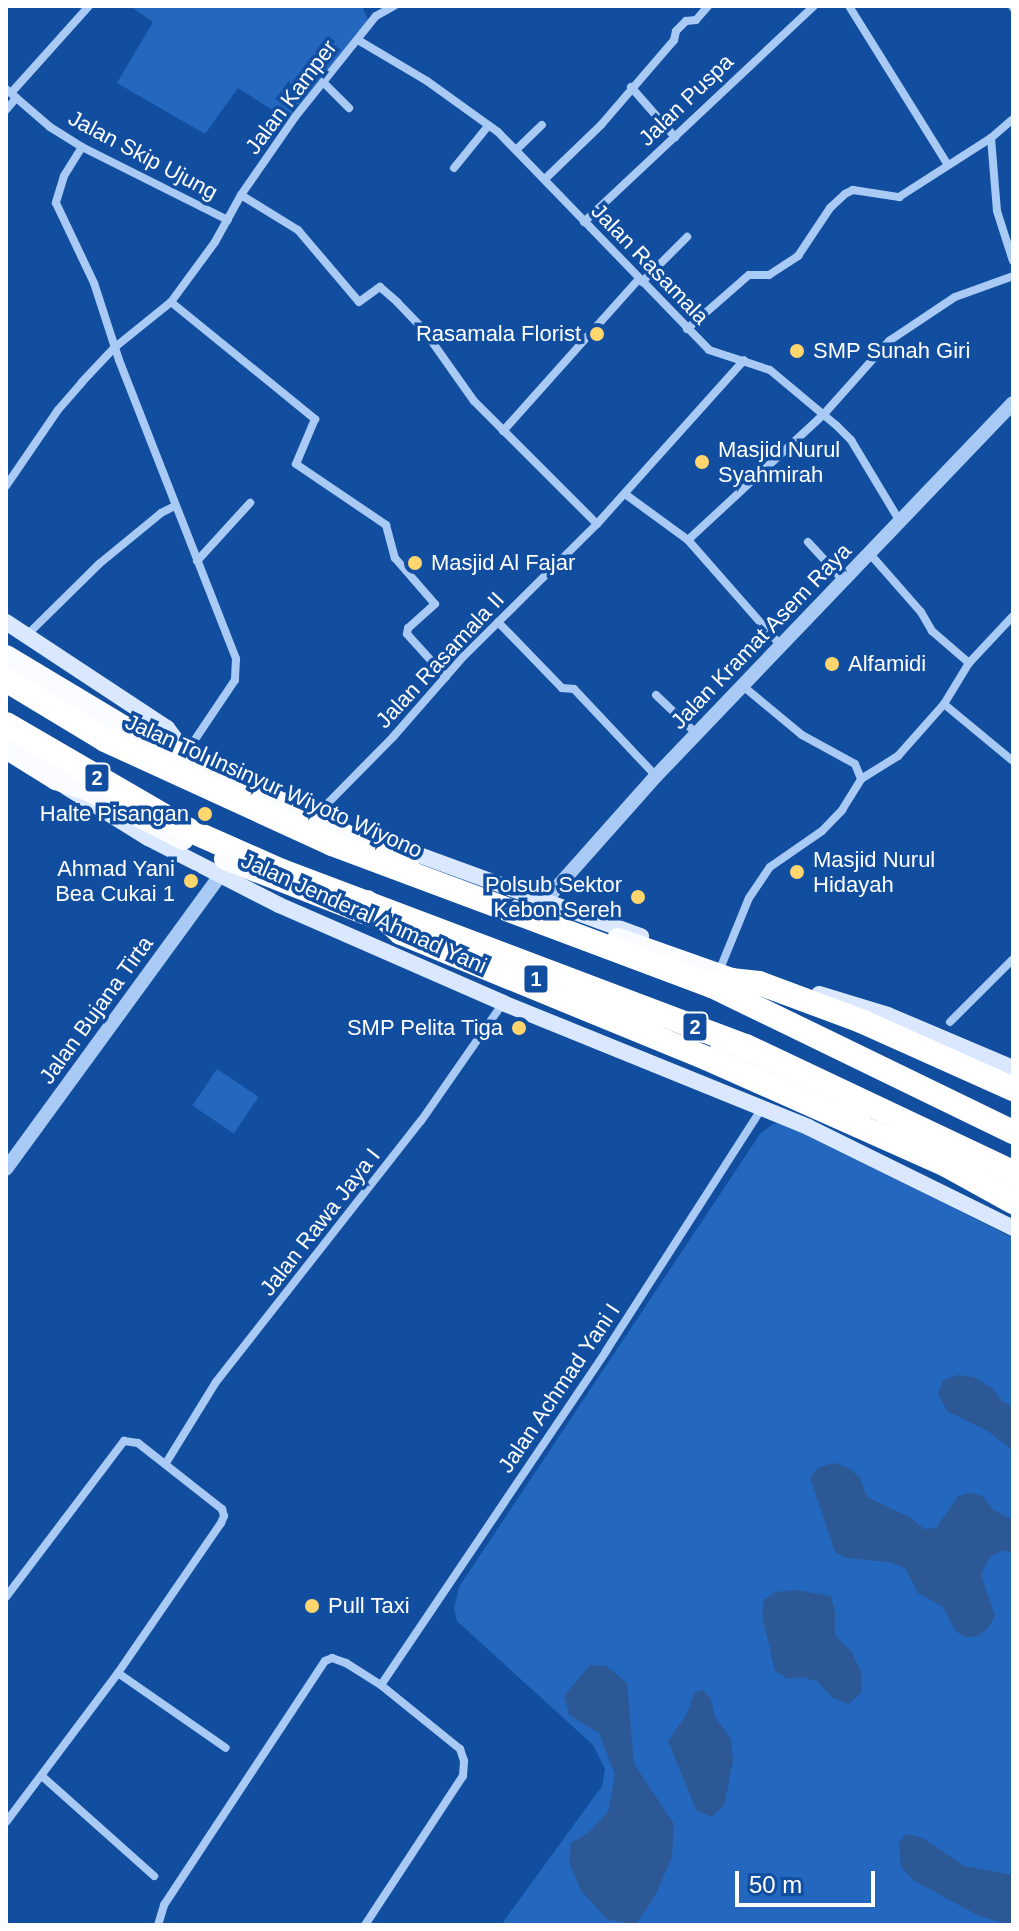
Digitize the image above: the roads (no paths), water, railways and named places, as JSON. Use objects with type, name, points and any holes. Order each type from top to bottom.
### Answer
[{"type":"highway","points":[[6,656],[153,744],[187,755],[307,817],[385,851],[407,865],[817,1009],[1013,1099]]},
{"type":"highway","name":"Jalan Tol Insinyur Wiyoto Wiyono","points":[[6,680],[105,740],[332,844],[717,975],[1013,1132]]},
{"type":"highway","name":"2","points":[[6,724],[189,830],[367,902],[746,1046],[1013,1172]]},
{"type":"highway","name":"Jalan Jenderal Ahmad Yani","points":[[6,748],[56,779],[88,790],[272,880],[728,1055],[950,1154],[1013,1188]]},
{"type":"highway","points":[[367,902],[401,933],[706,1058],[946,1165],[1013,1202]]},
{"type":"highway","points":[[717,975],[759,983],[861,1021],[1011,1070]]},
{"type":"main road","points":[[6,622],[167,728],[187,755]]},
{"type":"main road","name":"Jalan Jenderal Ahmad Yani","points":[[56,779],[95,808],[219,877],[503,1003],[762,1108],[1013,1228]]},
{"type":"main road","points":[[385,851],[411,852],[544,902],[717,975]]},
{"type":"street","points":[[6,110],[11,93],[89,6]]},
{"type":"street","points":[[372,6],[376,16]]},
{"type":"street","name":"Jalan Kamper","points":[[6,486],[58,410],[114,348],[171,302],[228,220],[241,195],[323,82],[376,16],[394,6]]},
{"type":"street","points":[[545,179],[601,125],[674,40],[676,31],[686,21],[696,20],[708,6]]},
{"type":"street","name":"Jalan Puspa","points":[[584,222],[814,6]]},
{"type":"street","points":[[849,6],[948,165]]},
{"type":"street","name":"Jalan Rasamala","points":[[358,40],[427,81],[489,125],[709,350],[770,370],[824,414],[851,440],[899,520]]},
{"type":"street","points":[[323,82],[349,108]]},
{"type":"street","points":[[631,87],[675,137]]},
{"type":"street","name":"Jalan Skip Ujung","points":[[11,93],[82,147],[228,220]]},
{"type":"street","points":[[687,329],[749,275],[769,275],[798,256],[830,208],[845,194],[853,190],[899,197],[991,138],[1013,119]]},
{"type":"street","points":[[454,168],[489,125]]},
{"type":"street","points":[[516,150],[542,125]]},
{"type":"street","points":[[991,138],[997,211],[1013,261]]},
{"type":"street","points":[[82,147],[64,176],[56,203],[94,283],[114,348],[236,659],[237,671],[187,755]]},
{"type":"street","points":[[241,195],[298,230],[359,302],[380,287],[397,302],[423,329],[474,401],[597,524]]},
{"type":"street","points":[[503,431],[640,280],[687,237]]},
{"type":"street","points":[[688,540],[824,414],[873,356],[915,321],[955,297],[1013,276]]},
{"type":"street","points":[[171,302],[315,419],[296,464],[386,525],[395,558],[435,604],[408,628],[407,634],[446,677]]},
{"type":"street","name":"Jalan Rasamala II","points":[[307,817],[336,795],[498,622],[597,524],[744,360]]},
{"type":"street","name":"Jalan Kramat Asem Raya","points":[[544,902],[656,776],[1013,403]]},
{"type":"street","points":[[625,494],[688,540],[782,647]]},
{"type":"street","points":[[197,561],[250,503]]},
{"type":"street","points":[[27,635],[99,564],[161,513],[175,506]]},
{"type":"street","points":[[808,542],[844,581]]},
{"type":"street","points":[[870,554],[921,612],[932,631],[969,663]]},
{"type":"street","points":[[717,975],[749,898],[770,867],[822,831],[842,810],[861,779],[898,756],[944,704],[969,663],[1013,616]]},
{"type":"street","points":[[498,622],[562,688],[574,689],[656,776]]},
{"type":"street","points":[[744,687],[802,735],[855,764],[861,779]]},
{"type":"street","points":[[656,695],[697,734]]},
{"type":"street","points":[[944,704],[1013,761]]},
{"type":"street","name":"Jalan Bujana Tirta","points":[[6,1169],[219,877]]},
{"type":"street","points":[[950,1022],[1013,959]]},
{"type":"street","name":"Jalan Rawa Jaya I","points":[[166,1463],[216,1382],[421,1121],[503,1003]]},
{"type":"street","name":"Jalan Achmad Yani I","points":[[381,1685],[606,1351],[762,1108]]},
{"type":"street","points":[[6,1597],[115,1447],[124,1441],[138,1443],[222,1509],[224,1516],[118,1673],[43,1777],[6,1822]]},
{"type":"street","points":[[158,1925],[164,1905],[322,1664],[332,1658],[381,1685],[460,1749],[464,1761],[463,1776],[365,1925]]},
{"type":"street","points":[[118,1673],[226,1748]]},
{"type":"street","points":[[43,1777],[154,1876]]},
{"type":"place","name":"Rasamala Florist","points":[[597,334]]},
{"type":"place","name":"SMP Sunah Giri","points":[[797,351]]},
{"type":"place","name":"Masjid Nurul Syahmirah","points":[[702,462]]},
{"type":"place","name":"Masjid Al Fajar","points":[[415,563]]},
{"type":"place","name":"Alfamidi","points":[[832,664]]},
{"type":"place","name":"Halte Pisangan","points":[[205,814]]},
{"type":"place","name":"Masjid Nurul Hidayah","points":[[797,872]]},
{"type":"place","name":"Ahmad Yani Bea Cukai 1","points":[[191,881]]},
{"type":"place","name":"Polsub Sektor Kebon Sereh","points":[[638,897]]},
{"type":"place","name":"SMP Pelita Tiga","points":[[519,1028]]},
{"type":"place","name":"Pull Taxi","points":[[312,1606]]}]
